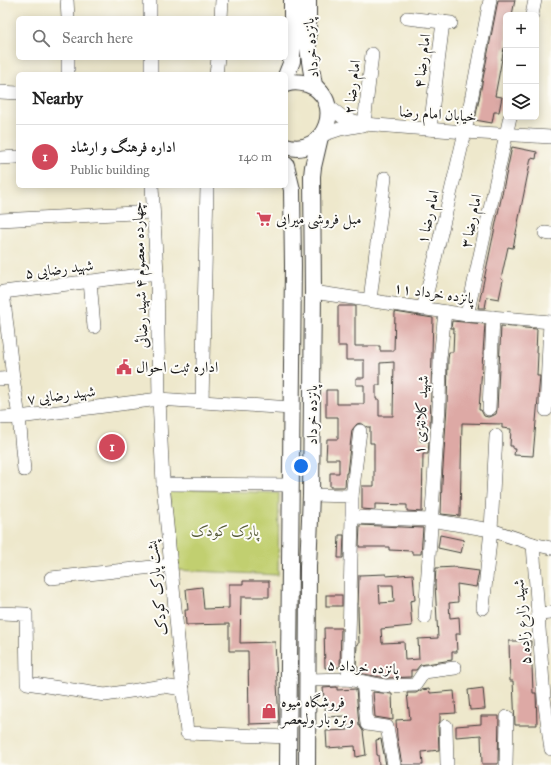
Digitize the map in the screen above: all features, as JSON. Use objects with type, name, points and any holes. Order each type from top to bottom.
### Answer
[{"type":"main road","name":"پانزده خرداد","points":[[288,72],[292,61],[292,0]]},
{"type":"main road","name":"پانزده خرداد","points":[[307,765],[308,567],[312,495],[312,176],[321,136],[327,126],[329,116],[324,100],[314,85],[308,48],[308,0]]},
{"type":"main road","points":[[288,84],[301,82],[312,86],[324,100]]},
{"type":"main road","points":[[288,146],[303,147],[314,143],[321,136]]},
{"type":"main road","points":[[290,181],[294,173],[300,168],[306,170],[312,176]]},
{"type":"main road","name":"پانزده خرداد","points":[[288,173],[292,198],[288,765]]},
{"type":"street","points":[[68,0],[68,16]]},
{"type":"street","points":[[150,0],[150,16]]},
{"type":"street","points":[[221,16],[222,0]]},
{"type":"street","name":"امام رضا ۱","points":[[423,309],[464,132],[490,0]]},
{"type":"street","points":[[533,12],[535,0]]},
{"type":"street","name":"امام رضا ۴","points":[[407,18],[447,22],[430,129]]},
{"type":"street","name":"امام رضا ۲","points":[[364,124],[372,54]]},
{"type":"street","points":[[68,60],[68,72]]},
{"type":"street","points":[[151,60],[151,72]]},
{"type":"street","points":[[216,72],[218,60]]},
{"type":"street","points":[[0,92],[16,93]]},
{"type":"street","name":"خیابان امام رضا","points":[[324,100],[344,118],[364,124],[551,137]]},
{"type":"street","name":"امام رضا ۳","points":[[467,315],[509,120]]},
{"type":"street","points":[[321,136],[340,129],[364,124]]},
{"type":"street","points":[[0,158],[16,157]]},
{"type":"street","points":[[370,300],[385,178]]},
{"type":"street","name":"چهارده معصوم ۴ شهید رضائی","points":[[152,188],[157,273],[162,484]]},
{"type":"street","points":[[202,402],[207,188]]},
{"type":"street","points":[[0,220],[153,212]]},
{"type":"street","name":"شهید رضایی ۵","points":[[7,379],[3,292],[157,273]]},
{"type":"street","points":[[90,281],[94,327]]},
{"type":"street","name":"پانزده خرداد ۱۱","points":[[313,292],[467,315],[551,322]]},
{"type":"street","name":"شهید کلانتری ۱","points":[[425,617],[439,406],[440,358],[445,312]]},
{"type":"street","points":[[489,409],[493,317]]},
{"type":"street","points":[[546,410],[551,322]]},
{"type":"street","name":"شهید رضایی ۷","points":[[7,379],[19,417],[159,399],[291,408]]},
{"type":"street","points":[[0,418],[19,417],[24,470]]},
{"type":"street","points":[[348,679],[352,496],[360,431]]},
{"type":"street","points":[[483,608],[491,530],[496,436]]},
{"type":"street","points":[[162,484],[290,485]]},
{"type":"street","name":"پشت پارک کودک","points":[[162,484],[187,733],[289,737]]},
{"type":"street","points":[[312,495],[352,496]]},
{"type":"street","points":[[352,517],[431,520],[491,530],[533,544],[551,548]]},
{"type":"street","name":"شهید زارع زاده ۵","points":[[533,544],[544,614],[546,658],[544,698],[551,749]]},
{"type":"street","points":[[51,578],[171,565]]},
{"type":"street","points":[[0,613],[26,614],[28,683],[105,694],[163,686],[183,688]]},
{"type":"street","name":"پانزده خرداد ۵","points":[[308,680],[348,679],[385,686],[415,685],[424,672],[456,668]]},
{"type":"street","points":[[363,682],[366,724],[387,727],[394,765]]},
{"type":"street","points":[[506,765],[507,717]]},
{"type":"street","points":[[446,726],[447,765]]},
{"type":"green space","name":"پارک کودک","points":[[169,489],[279,493],[278,575],[175,570]]},
{"type":"building","points":[[498,0],[515,0],[513,12],[503,12],[503,53],[495,96],[502,97],[499,112],[494,112],[492,123],[475,120]]},
{"type":"building","points":[[512,147],[537,152],[536,159],[531,158],[513,248],[508,247],[501,279],[503,280],[499,299],[487,297],[485,308],[478,308]]},
{"type":"building","points":[[338,306],[355,306],[355,346],[380,346],[380,351],[394,351],[395,312],[433,318],[430,427],[420,427],[420,441],[429,441],[428,454],[423,454],[422,512],[407,511],[407,505],[375,504],[375,510],[362,509],[362,486],[374,486],[374,443],[370,443],[370,427],[367,427],[361,423],[357,424],[352,430],[345,487],[330,487],[330,473],[339,473],[339,459],[326,459],[327,439],[338,439],[338,417],[326,417],[326,390],[337,390],[337,404],[364,404],[364,385],[356,385],[356,378],[364,378],[364,360],[346,360],[346,346],[338,346]],"holes":[[[394,362],[393,416],[379,416],[379,399],[376,399],[376,385],[380,385],[380,363]]]},
{"type":"building","points":[[452,321],[485,324],[479,410],[481,410],[484,416],[488,417],[496,414],[497,409],[501,326],[537,329],[537,376],[540,376],[533,456],[514,455],[515,449],[513,449],[513,446],[510,446],[511,429],[502,428],[502,424],[462,423],[460,516],[441,514],[448,359],[449,352],[453,352],[454,328],[451,328]]},
{"type":"building","points":[[360,525],[423,528],[421,554],[412,554],[412,551],[389,550],[389,547],[359,547]]},
{"type":"building","points":[[339,535],[344,535],[343,558],[338,558]]},
{"type":"building","points":[[440,535],[464,540],[461,553],[438,548]]},
{"type":"building","points":[[456,567],[479,571],[476,587],[457,584],[458,602],[449,603],[450,618],[459,617],[460,634],[456,634],[457,652],[452,652],[452,660],[420,665],[416,670],[411,670],[411,677],[386,678],[358,673],[358,667],[356,667],[357,644],[359,644],[359,575],[386,574],[386,576],[413,574],[415,600],[410,601],[412,626],[381,629],[382,643],[404,642],[405,660],[419,659],[418,639],[438,638],[435,584],[436,568]],"holes":[[[379,585],[393,585],[394,602],[380,603]]]},
{"type":"building","points":[[243,581],[269,581],[269,597],[241,597],[240,643],[275,642],[279,723],[249,724],[248,651],[229,651],[229,624],[186,625],[185,610],[188,610],[186,589],[202,587],[204,609],[229,608],[229,584],[243,584]]},
{"type":"building","points":[[326,595],[342,595],[342,606],[326,606]]},
{"type":"building","points":[[324,628],[341,628],[340,667],[325,668]]},
{"type":"building","points":[[509,641],[531,641],[530,665],[532,665],[533,693],[536,693],[537,725],[515,725],[513,681],[510,681]]},
{"type":"building","points":[[337,687],[337,690],[356,689],[359,725],[363,731],[366,755],[356,757],[355,746],[327,748],[326,731],[348,730],[346,716],[326,717],[323,688]]},
{"type":"building","points":[[483,688],[485,709],[470,710],[468,690]]},
{"type":"building","points":[[429,689],[430,693],[454,691],[456,713],[440,714],[438,726],[439,750],[422,752],[423,765],[402,765],[397,737],[396,720],[410,719],[407,693],[416,693],[421,690]]},
{"type":"building","points":[[373,692],[392,694],[393,720],[375,717]]},
{"type":"building","points":[[481,716],[499,716],[498,764],[482,764],[481,735],[456,737],[456,726],[481,724]]},
{"type":"building","points":[[381,739],[386,765],[379,765],[377,755],[376,740]]},
{"type":"place","name":"مبل فروشی میرابی","points":[[264,219]]},
{"type":"place","name":"اداره ثبت احوال","points":[[124,367]]},
{"type":"place","name":"اداره فرهنگ و ارشاد","points":[[112,447]]},
{"type":"place","name":"فروشگاه میوه وتره بار ولیعصر","points":[[269,711]]}]
